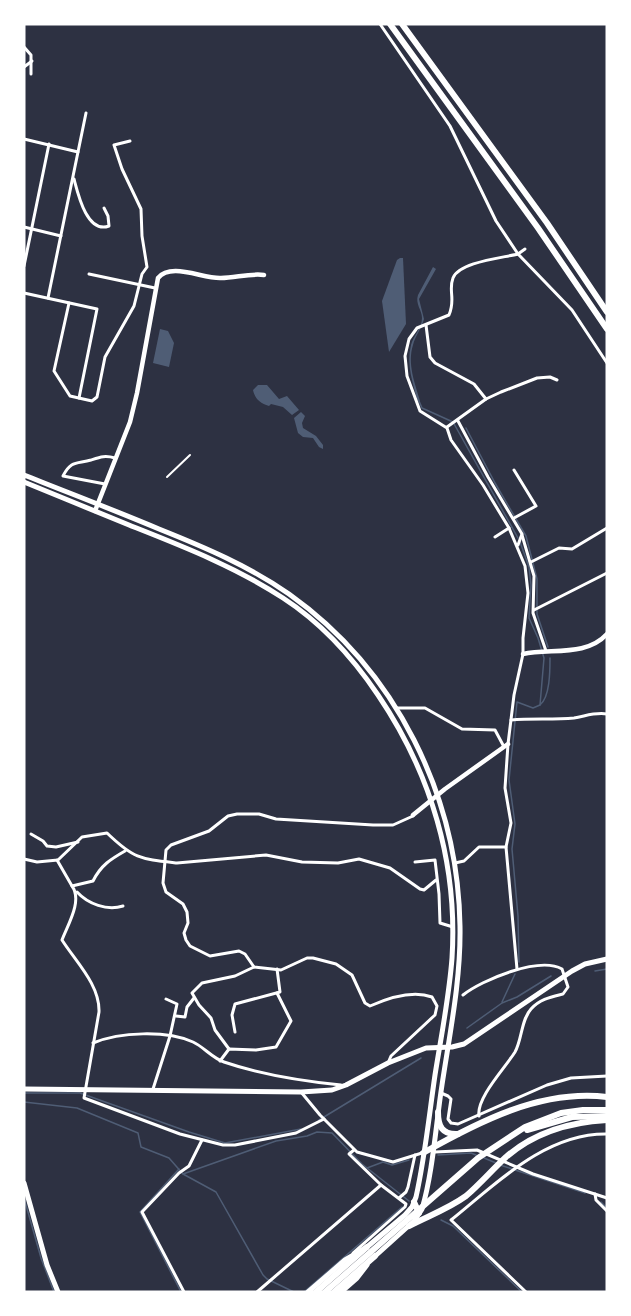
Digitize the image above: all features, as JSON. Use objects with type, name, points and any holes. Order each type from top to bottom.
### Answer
[{"type":"highway","points":[[390,24],[545,237],[607,329]]},
{"type":"highway","points":[[402,24],[547,223],[607,312]]},
{"type":"highway","points":[[423,1153],[460,1133],[510,1111],[541,1101],[571,1096],[607,1097]]},
{"type":"highway","points":[[325,1292],[478,1158],[507,1138],[550,1116],[583,1110],[607,1110]]},
{"type":"highway","points":[[438,1112],[442,1130],[448,1134],[460,1133]]},
{"type":"highway","points":[[507,1138],[561,1119],[583,1116],[607,1118]]},
{"type":"highway","points":[[409,1226],[464,1197],[507,1156],[529,1140],[573,1123],[607,1118]]},
{"type":"highway","points":[[414,1202],[419,1213],[432,1215]]},
{"type":"highway","points":[[316,1292],[367,1247]]},
{"type":"highway","points":[[334,1292],[375,1256]]},
{"type":"main road","points":[[24,475],[206,548],[241,565],[288,594],[340,638],[374,676],[397,708],[439,794],[455,863],[460,950],[448,1047],[424,1199],[419,1213],[409,1226],[375,1256],[357,1278],[341,1292]]},
{"type":"main road","points":[[24,482],[204,554],[285,599],[336,643],[368,680],[396,721],[426,782],[448,864],[453,927],[451,971],[414,1202],[405,1215],[367,1247],[345,1260],[308,1292]]},
{"type":"main road","points":[[24,1089],[85,1092],[153,1089],[301,1092],[332,1090],[388,1063],[426,1048],[460,1046],[585,964],[607,958]]},
{"type":"main road","points":[[24,1183],[47,1265],[58,1292]]},
{"type":"street","points":[[380,24],[450,126],[496,221],[518,254],[572,310],[607,363]]},
{"type":"street","points":[[24,47],[31,55],[31,74]]},
{"type":"street","points":[[24,67],[32,61]]},
{"type":"street","points":[[48,298],[86,113]]},
{"type":"street","points":[[24,139],[78,152]]},
{"type":"street","points":[[69,303],[54,371],[70,396],[92,401],[97,397],[105,357],[134,306],[142,274],[147,267],[141,209],[122,169],[114,145],[130,141]]},
{"type":"street","points":[[24,266],[49,144]]},
{"type":"street","points":[[73,177],[85,211],[94,225],[104,228],[109,226],[104,208]]},
{"type":"street","points":[[24,227],[61,236]]},
{"type":"street","points":[[525,249],[518,254],[463,267],[453,277],[454,305],[449,315],[417,328],[409,339],[405,356],[407,376],[420,411],[447,428],[451,440],[483,485],[518,546],[543,651]]},
{"type":"street","points":[[95,511],[130,422],[158,278],[168,271],[217,279],[264,275]]},
{"type":"street","points":[[89,274],[155,288]]},
{"type":"street","points":[[24,293],[97,309],[79,398]]},
{"type":"street","points":[[425,325],[430,357],[435,363],[474,384],[486,399]]},
{"type":"street","points":[[447,428],[486,399],[537,378],[550,377],[557,380]]},
{"type":"street","points":[[457,421],[490,481],[515,517],[532,562],[534,576],[532,612],[523,638],[524,654],[506,744],[505,788],[511,823],[506,847],[516,969]]},
{"type":"street","points":[[105,484],[63,476],[70,465],[78,461],[107,455],[115,458]]},
{"type":"street","points":[[167,477],[190,455]]},
{"type":"street","points":[[514,470],[536,506],[515,517]]},
{"type":"street","points":[[483,485],[490,481]]},
{"type":"street","points":[[495,537],[509,528]]},
{"type":"street","points":[[532,562],[559,548],[572,549],[607,528]]},
{"type":"street","points":[[518,546],[521,535]]},
{"type":"street","points":[[532,612],[607,573]]},
{"type":"street","points":[[524,654],[580,649],[591,646],[607,634]]},
{"type":"street","points":[[397,708],[425,708],[462,729],[495,730],[506,744]]},
{"type":"street","points":[[512,720],[574,718],[597,713],[607,714]]},
{"type":"street","points":[[254,967],[245,954],[239,951],[210,956],[190,946],[184,933],[188,923],[187,912],[183,904],[166,892],[163,883],[166,850],[171,845],[209,831],[228,816],[259,814],[276,819],[393,825],[413,815],[506,744]]},
{"type":"street","points":[[24,859],[37,862],[57,860],[82,837],[107,833],[125,851],[138,858],[165,862],[177,863],[266,855],[302,862],[338,863],[359,860],[390,868],[420,889],[424,890],[436,880]]},
{"type":"street","points":[[31,834],[52,847],[78,842]]},
{"type":"street","points":[[455,863],[464,861],[479,847],[506,847]]},
{"type":"street","points":[[72,886],[93,880],[105,863],[125,851]]},
{"type":"street","points":[[57,860],[72,886],[87,900],[105,908],[114,909],[123,906]]},
{"type":"street","points":[[415,862],[435,860],[440,923],[453,927]]},
{"type":"street","points":[[76,891],[76,903],[62,940],[73,958],[80,964],[98,999],[99,1012],[84,1098],[201,1140],[223,1145],[254,1142],[296,1133],[324,1119]]},
{"type":"street","points":[[229,1049],[215,1030],[211,1018],[192,993],[202,983],[235,976],[254,967],[281,970],[307,958],[313,958],[336,964],[352,975],[365,1003],[370,1006],[388,998],[423,995],[432,997],[437,1006],[435,1015],[390,1056],[388,1063]]},
{"type":"street","points":[[463,995],[476,985],[516,969],[556,966],[562,969],[568,987],[566,993],[548,997],[529,1012],[518,1046],[479,1108],[479,1116]]},
{"type":"street","points":[[235,1032],[232,1015],[235,1004],[281,990],[277,969]]},
{"type":"street","points":[[229,1049],[256,1050],[276,1047],[291,1021],[277,993]]},
{"type":"street","points":[[176,1016],[185,1017],[187,1007],[194,998]]},
{"type":"street","points":[[153,1089],[176,1016],[177,1004],[166,999]]},
{"type":"street","points":[[93,1043],[114,1036],[170,1036],[195,1043],[220,1061],[273,1076],[306,1082],[346,1085]]},
{"type":"street","points":[[220,1061],[229,1049]]},
{"type":"street","points":[[441,1093],[451,1099],[447,1116],[451,1123],[463,1123],[509,1100],[547,1085],[571,1078],[607,1076]]},
{"type":"street","points":[[301,1092],[352,1151],[393,1162],[423,1153]]},
{"type":"street","points":[[184,1292],[142,1212],[194,1159],[202,1134]]},
{"type":"street","points":[[526,1292],[451,1220],[527,1160],[568,1140],[582,1136],[607,1134]]},
{"type":"street","points":[[253,1137],[254,1142]]},
{"type":"street","points":[[432,1150],[477,1150],[515,1169],[607,1198]]},
{"type":"street","points":[[345,1260],[406,1204],[401,1197],[381,1185],[353,1159],[349,1154],[352,1151]]},
{"type":"street","points":[[401,1197],[408,1187],[415,1155]]},
{"type":"street","points":[[257,1292],[381,1185]]},
{"type":"street","points":[[595,1194],[596,1200],[607,1211]]},
{"type":"water","points":[[403,258],[406,324],[389,352],[382,301],[397,260]]},
{"type":"water","points":[[433,267],[436,269],[419,299],[424,319],[411,352],[412,373],[420,401],[418,402],[409,359],[412,342],[422,322],[417,301],[418,295]]},
{"type":"water","points":[[160,329],[168,331],[174,343],[169,367],[153,363]]},
{"type":"water","points":[[258,385],[267,385],[279,399],[287,396],[299,410],[292,415],[283,407],[271,404],[269,406],[261,402],[253,390]]},
{"type":"water","points":[[301,412],[305,416],[302,423],[303,428],[316,436],[323,445],[323,449],[313,438],[303,437],[298,433],[294,418]]},
{"type":"waterway","points":[[419,401],[422,408],[453,422],[518,538]]},
{"type":"waterway","points":[[466,428],[526,536],[537,579],[537,614],[548,647]]},
{"type":"waterway","points":[[519,962],[518,916],[512,849],[515,824],[509,780],[517,702],[533,708],[540,705],[544,658],[529,618],[531,585],[529,567],[520,542]]},
{"type":"waterway","points":[[540,705],[548,690],[550,658]]},
{"type":"waterway","points":[[595,971],[607,969]]},
{"type":"waterway","points":[[502,1002],[515,974]]},
{"type":"waterway","points":[[467,1028],[502,1003],[517,997],[551,976]]},
{"type":"waterway","points":[[319,1120],[421,1058]]},
{"type":"waterway","points":[[24,1093],[80,1093],[225,1143],[301,1129]]},
{"type":"waterway","points":[[24,1102],[77,1108],[138,1133],[141,1147],[169,1158],[183,1174],[276,1141],[317,1132],[332,1133],[362,1164],[409,1201]]},
{"type":"waterway","points":[[438,1155],[471,1153],[476,1155]]},
{"type":"waterway","points":[[484,1158],[496,1163]]},
{"type":"waterway","points":[[367,1168],[383,1162],[392,1165],[409,1160]]},
{"type":"waterway","points":[[500,1165],[585,1193]]},
{"type":"waterway","points":[[179,1169],[140,1212],[181,1292]]},
{"type":"waterway","points":[[183,1174],[216,1192],[263,1275],[294,1292]]},
{"type":"waterway","points":[[24,1198],[41,1258],[54,1292]]},
{"type":"waterway","points":[[601,1202],[607,1208]]},
{"type":"waterway","points":[[304,1292],[402,1207]]},
{"type":"waterway","points":[[441,1220],[453,1226],[522,1292]]}]
